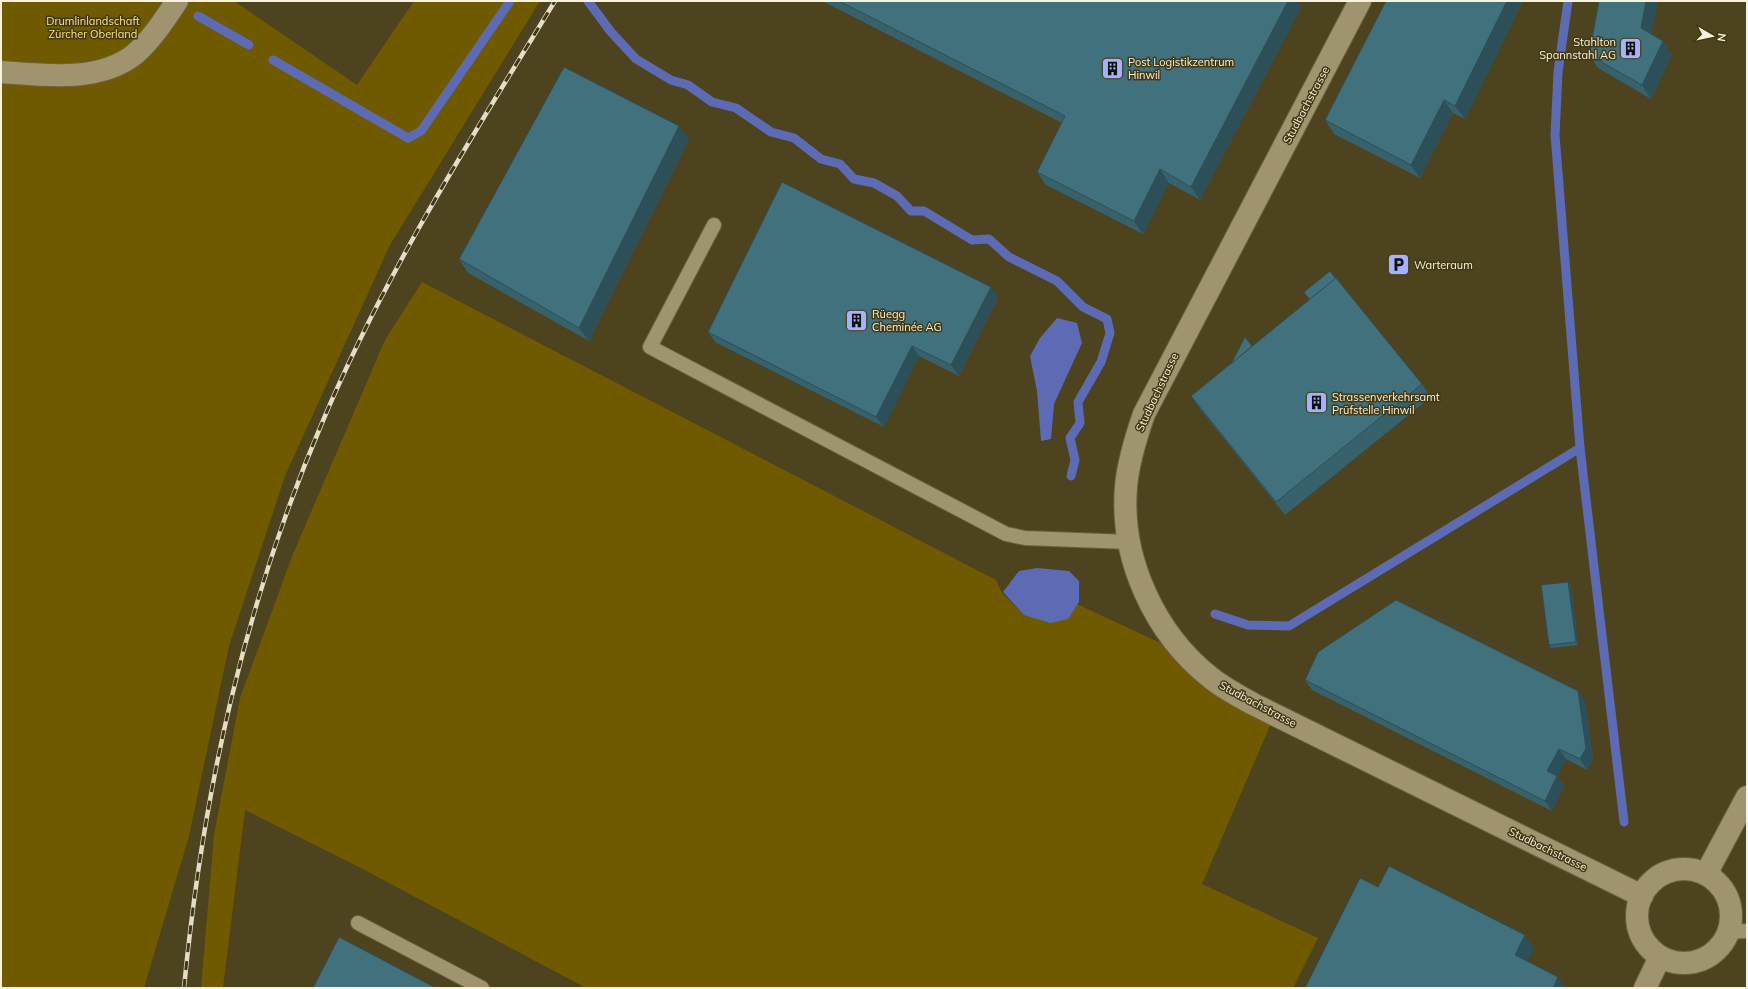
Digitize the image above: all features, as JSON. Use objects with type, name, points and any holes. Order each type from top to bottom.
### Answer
[{"type":"street","points":[[1,72],[80,74],[112,67],[124,62],[147,42],[177,1]]},
{"type":"street","name":"Studbachstrasse","points":[[1360,1],[1144,414],[1136,437],[1126,487],[1126,517],[1129,542],[1135,566],[1143,588],[1160,621],[1186,655],[1211,678],[1225,688],[1255,705],[1642,896]]},
{"type":"street","points":[[1706,874],[1747,797]]},
{"type":"street","points":[[1677,869],[1692,869],[1706,874],[1720,886],[1730,902],[1732,920],[1738,931],[1726,938],[1714,953],[1697,962],[1678,963],[1660,957],[1647,945],[1639,930],[1638,912],[1642,896],[1651,883],[1663,874],[1677,869]]},
{"type":"street","points":[[1645,988],[1660,957]]},
{"type":"lane","points":[[714,225],[650,347],[1006,534],[1025,538],[1129,542]]},
{"type":"lane","points":[[358,923],[482,988]]},
{"type":"green space","name":"Drumlinlandschaft Zürcher Oberland","points":[[1,1],[234,1],[357,85],[414,1],[540,1],[390,245],[285,476],[229,646],[189,836],[144,988],[1,988]]},
{"type":"green space","points":[[422,282],[996,580],[1002,593],[1024,615],[1077,604],[1186,655],[1275,714],[1202,884],[1318,938],[1293,988],[586,988],[359,867],[245,810],[223,988],[201,988],[214,835],[240,698],[293,554],[385,340]]},
{"type":"water","points":[[1057,318],[1077,323],[1082,343],[1054,404],[1051,439],[1041,441],[1037,391],[1030,356],[1040,338]]},
{"type":"water","points":[[1037,568],[1069,571],[1079,581],[1079,602],[1068,619],[1050,623],[1024,615],[1003,592],[1019,571]]},
{"type":"building","name":"Post Logistikzentrum Hinwil","points":[[839,1],[1288,1],[1191,187],[1160,169],[1134,221],[1037,172],[1065,116]]},
{"type":"building","points":[[1386,1],[1507,1],[1455,106],[1444,100],[1411,165],[1325,120]]},
{"type":"building","name":"Stahlton Spannstahl AG","points":[[1599,1],[1646,1],[1641,28],[1663,41],[1642,85],[1589,55]]},
{"type":"building","points":[[564,67],[679,126],[579,328],[459,259]]},
{"type":"building","name":"Rüegg Cheminée AG","points":[[782,182],[991,287],[951,365],[912,346],[876,417],[708,332]]},
{"type":"building","points":[[1330,271],[1336,279],[1310,300],[1304,292]]},
{"type":"building","name":"Strassenverkehrsamt Prüfstelle Hinwil","points":[[1336,278],[1422,384],[1276,502],[1191,396]]},
{"type":"building","points":[[1245,337],[1252,346],[1231,364]]},
{"type":"building","points":[[1568,582],[1576,642],[1549,645],[1541,585]]},
{"type":"building","points":[[1396,600],[1578,691],[1586,748],[1580,759],[1559,749],[1547,771],[1557,776],[1545,801],[1305,680],[1318,652]]},
{"type":"building","points":[[1389,866],[1525,935],[1515,955],[1558,977],[1553,988],[1305,988],[1360,878],[1378,887]]},
{"type":"building","points":[[339,937],[436,988],[313,988]]},
{"type":"waterway","points":[[273,60],[408,138],[421,131],[510,1]]},
{"type":"waterway","points":[[588,1],[611,32],[636,59],[671,80],[688,85],[712,102],[736,108],[771,132],[794,138],[821,159],[840,164],[854,179],[874,183],[897,196],[911,211],[924,211],[972,240],[989,239],[1009,257],[1057,281],[1083,307],[1107,319],[1110,333],[1101,362],[1078,402],[1080,423],[1070,438],[1075,460],[1071,476]]},
{"type":"waterway","points":[[1568,1],[1558,72],[1555,135],[1580,448],[1624,822]]},
{"type":"waterway","points":[[198,16],[249,45]]},
{"type":"waterway","points":[[1215,614],[1248,625],[1289,626],[1580,448]]},
{"type":"railway","points":[[184,988],[192,915],[215,771],[249,630],[270,561],[294,492],[346,368],[401,261],[430,208],[555,1]]},
{"type":"place","name":"Stahlton Spannstahl AG","points":[[1631,48]]},
{"type":"place","name":"Post Logistikzentrum Hinwil","points":[[1112,68]]},
{"type":"place","name":"Warteraum","points":[[1399,265]]},
{"type":"place","name":"Rüegg Cheminée AG","points":[[856,320]]},
{"type":"place","name":"Strassenverkehrsamt Prüfstelle Hinwil","points":[[1316,403]]}]
